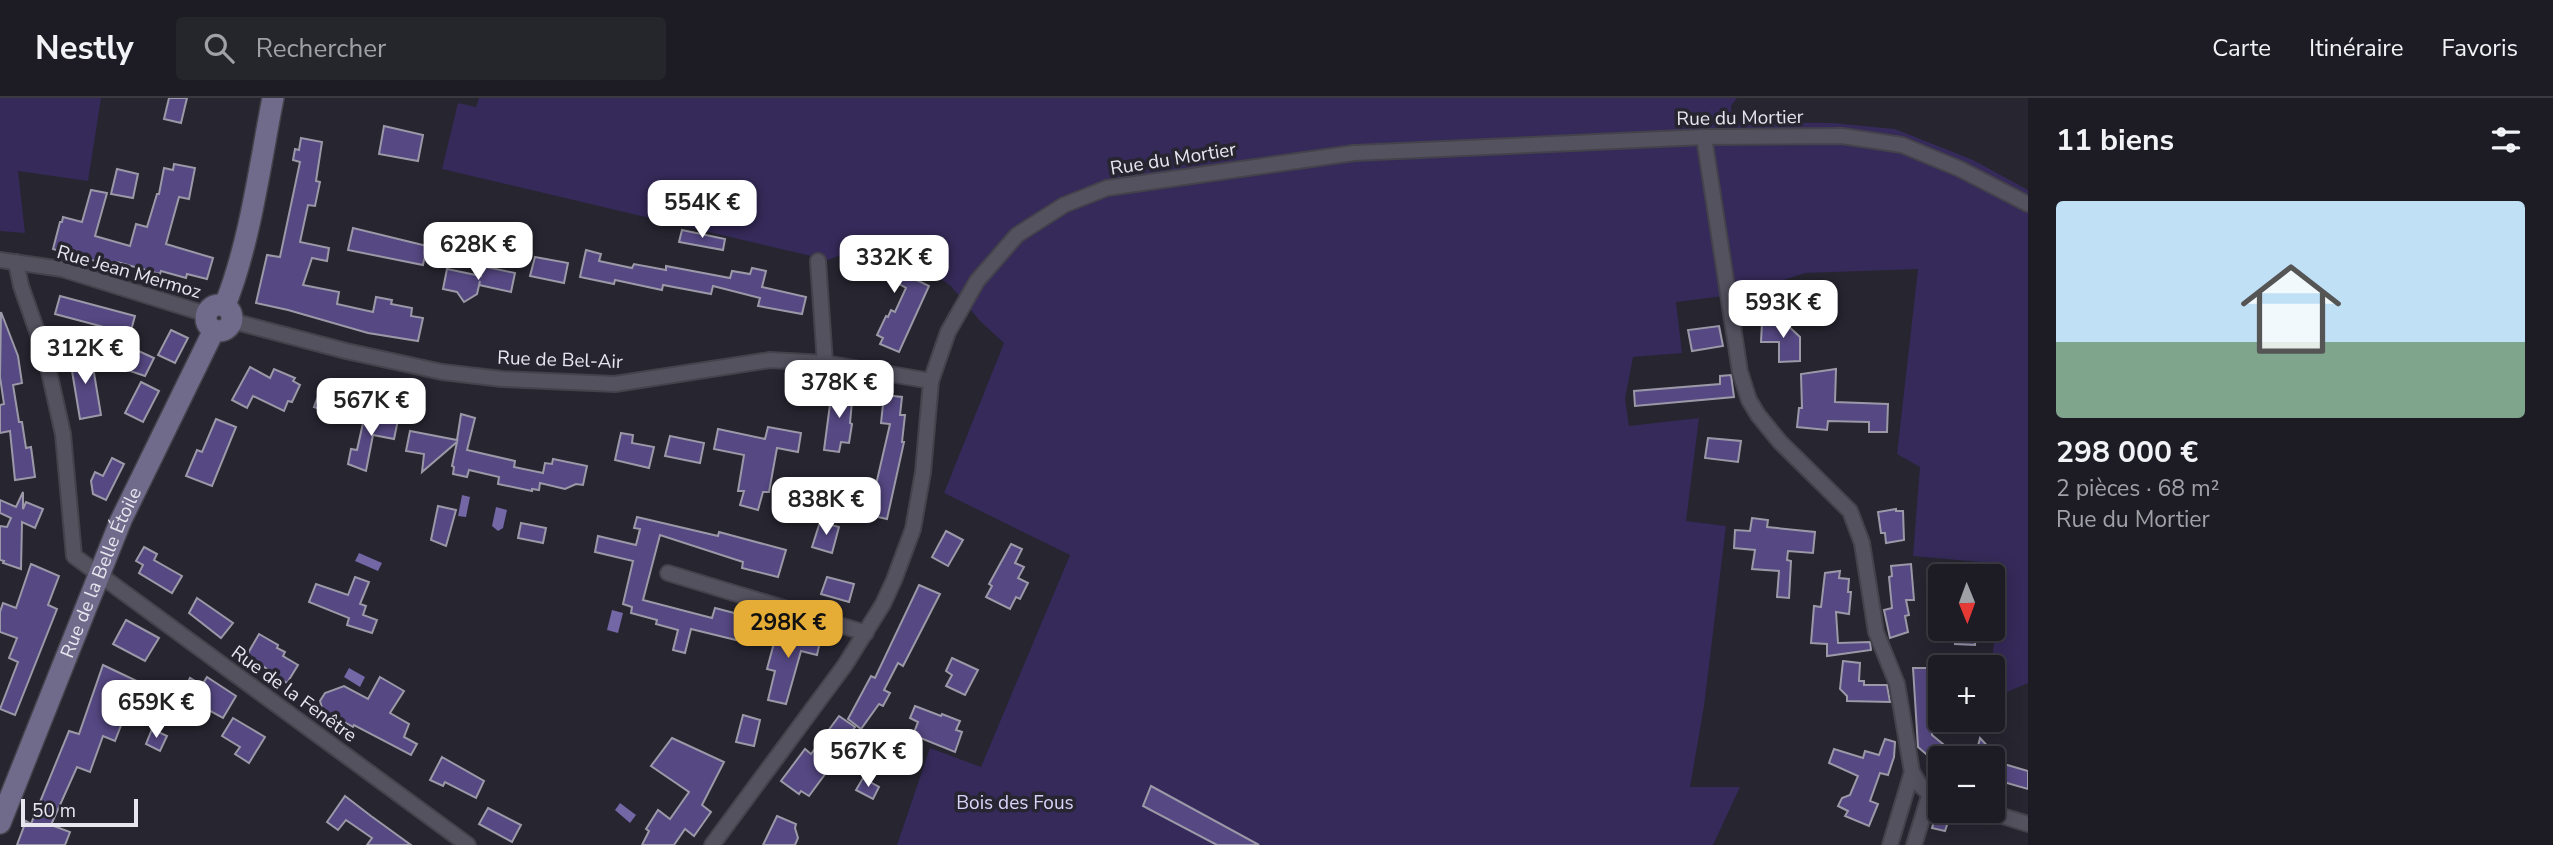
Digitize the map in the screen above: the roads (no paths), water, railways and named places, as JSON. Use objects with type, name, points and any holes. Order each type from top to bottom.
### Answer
[{"type":"street","name":"Rue de la Belle Étoile","points":[[0,822],[121,520],[219,318],[238,263],[273,98]]},
{"type":"street","name":"Rue du Mortier","points":[[712,845],[866,633],[894,580],[913,529],[923,472],[931,382],[948,332],[977,281],[1017,235],[1064,205],[1107,188],[1354,153],[1704,137],[1842,136],[1902,145],[1960,169],[2028,204]]},
{"type":"street","points":[[1704,137],[1740,372],[1749,400],[1780,442],[1850,511],[1862,542],[1876,632],[1897,684],[1912,772],[1920,785],[1928,791]]},
{"type":"street","name":"Rue Jean Mermoz","points":[[0,260],[62,270],[219,318]]},
{"type":"street","points":[[818,261],[825,363]]},
{"type":"street","name":"Rue de la Fenêtre","points":[[16,262],[21,286],[45,354],[63,434],[74,556],[468,845]]},
{"type":"street","name":"Rue de Bel-Air","points":[[219,318],[346,351],[442,372],[502,379],[615,384],[769,360],[825,363],[931,382]]},
{"type":"street","points":[[668,573],[866,633]]},
{"type":"street","points":[[1890,845],[1912,772]]},
{"type":"street","points":[[1914,845],[1928,812]]},
{"type":"street","points":[[2005,817],[2028,824]]},
{"type":"park label","name":"Bois des Fous","points":[[1015,803]]}]
